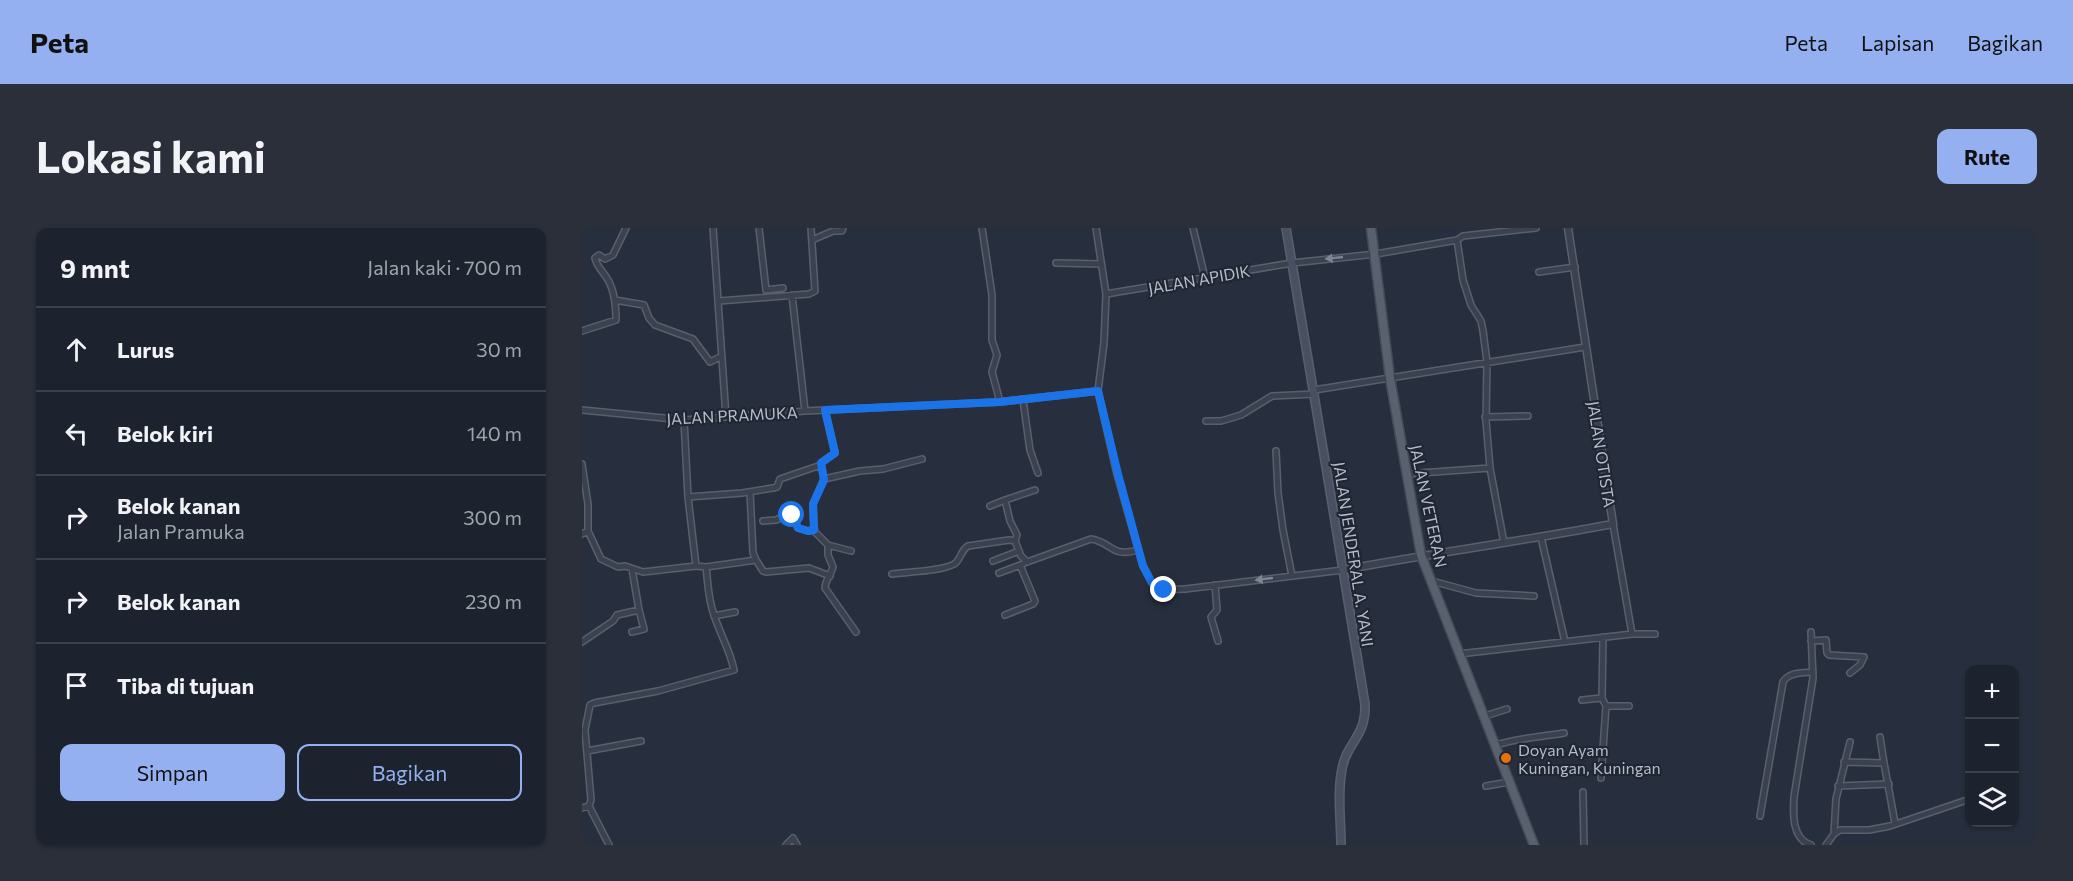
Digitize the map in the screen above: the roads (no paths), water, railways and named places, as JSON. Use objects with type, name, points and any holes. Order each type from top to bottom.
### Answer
[{"type":"main road","name":"JALAN JENDERAL A. YANI","points":[[1286,228],[1365,704],[1365,720],[1362,730],[1345,758],[1341,770],[1341,845]]},
{"type":"main road","name":"JALAN VETERAN","points":[[1371,228],[1390,378],[1421,555],[1534,845]]},
{"type":"street","points":[[582,331],[616,320],[615,300],[608,280],[595,258],[600,255],[605,259],[613,255],[626,228]]},
{"type":"street","points":[[712,228],[726,417]]},
{"type":"street","points":[[759,228],[766,290],[783,288]]},
{"type":"street","points":[[719,301],[809,294],[815,291],[811,228]]},
{"type":"street","points":[[812,240],[833,231],[843,230],[843,228]]},
{"type":"street","points":[[982,228],[992,295],[992,340],[997,355],[992,372],[1000,402]]},
{"type":"street","points":[[1096,228],[1106,294],[1104,343],[1098,391],[1138,550],[1152,583],[1162,590],[1343,570]]},
{"type":"street","points":[[1193,228],[1205,278]]},
{"type":"street","points":[[1462,228],[1463,236]]},
{"type":"street","points":[[1504,543],[1490,468],[1485,417],[1487,362],[1481,321],[1471,306],[1463,280],[1457,240],[1463,236],[1536,228]]},
{"type":"street","name":"JALAN OTISTA","points":[[1343,570],[1613,524],[1569,228]]},
{"type":"street","name":"JALAN APIDIK","points":[[1106,294],[1292,262],[1376,254],[1457,240]]},
{"type":"street","points":[[1056,263],[1101,264]]},
{"type":"street","points":[[1539,272],[1575,267]]},
{"type":"street","points":[[792,295],[805,411]]},
{"type":"street","points":[[615,300],[644,305],[649,318],[655,325],[693,339],[710,362],[722,356]]},
{"type":"street","points":[[1206,421],[1221,421],[1241,415],[1272,396],[1315,392],[1585,347]]},
{"type":"street","name":"JALAN PRAMUKA","points":[[582,410],[684,420],[805,411],[1000,402],[1098,391]]},
{"type":"street","points":[[1023,400],[1030,450],[1038,474]]},
{"type":"street","points":[[688,497],[750,492],[776,487],[780,479],[821,465],[835,453],[825,410]]},
{"type":"street","points":[[1485,417],[1528,416]]},
{"type":"street","points":[[684,420],[688,497],[696,566]]},
{"type":"street","points":[[1276,451],[1280,508],[1292,576]]},
{"type":"street","points":[[824,480],[922,459]]},
{"type":"street","points":[[582,464],[588,496],[585,533],[602,559],[618,567],[625,566],[643,572],[756,560]]},
{"type":"street","points":[[821,465],[824,480],[813,504],[814,530],[828,545],[850,551]]},
{"type":"street","points":[[1406,474],[1490,468]]},
{"type":"street","points":[[990,506],[1035,490]]},
{"type":"street","points":[[750,492],[753,553],[763,571],[808,568],[830,576]]},
{"type":"street","points":[[1005,500],[1010,521],[1017,535],[1015,541],[1024,561],[1027,562]]},
{"type":"street","points":[[763,521],[776,520],[789,514],[794,517],[798,528],[814,530]]},
{"type":"street","points":[[1613,524],[1632,634]]},
{"type":"street","points":[[1541,537],[1565,642]]},
{"type":"street","points":[[999,573],[1091,539],[1098,540],[1114,551],[1129,553],[1138,550]]},
{"type":"street","points":[[892,574],[955,564],[962,550],[970,546],[1015,541]]},
{"type":"street","points":[[828,545],[829,558],[833,567],[825,582],[825,588],[856,632]]},
{"type":"street","points":[[993,561],[1019,551]]},
{"type":"street","points":[[1005,615],[1034,604],[1035,601],[1020,565]]},
{"type":"street","points":[[609,845],[589,806],[592,792],[584,722],[590,705],[594,703],[658,691],[734,670],[728,648],[714,616],[709,597],[706,567]]},
{"type":"street","points":[[632,569],[644,629],[632,632]]},
{"type":"street","points":[[1430,581],[1476,593],[1534,596]]},
{"type":"street","points":[[1215,585],[1217,610],[1211,617],[1218,640]]},
{"type":"street","points":[[582,642],[613,621],[617,615],[639,610]]},
{"type":"street","points":[[714,616],[735,612]]},
{"type":"street","points":[[1811,632],[1813,672],[1793,815],[1799,837],[1803,842],[1811,845]]},
{"type":"street","points":[[1459,654],[1632,634],[1655,634]]},
{"type":"street","points":[[1601,778],[1606,706],[1602,698],[1603,637]]},
{"type":"street","points":[[1811,641],[1827,640],[1829,655],[1864,657],[1860,665],[1850,673]]},
{"type":"street","points":[[1760,816],[1783,682],[1785,678],[1793,675],[1813,672]]},
{"type":"street","points":[[1582,700],[1602,698]]},
{"type":"street","points":[[1606,706],[1629,706]]},
{"type":"street","points":[[1485,716],[1507,709]]},
{"type":"street","points":[[1496,745],[1519,738],[1564,733]]},
{"type":"street","points":[[1880,737],[1895,823]]},
{"type":"street","points":[[587,751],[641,741]]},
{"type":"street","points":[[1826,845],[1834,834],[1838,786],[1850,742]]},
{"type":"street","points":[[1844,762],[1884,763]]},
{"type":"street","points":[[1486,786],[1509,782]]},
{"type":"street","points":[[1838,786],[1889,784]]},
{"type":"street","points":[[1583,792],[1584,845]]},
{"type":"street","points":[[1834,834],[1847,830],[1869,830],[1890,826],[1965,801]]},
{"type":"street","points":[[582,808],[589,806]]},
{"type":"street","points":[[786,845],[793,838],[797,845]]},
{"type":"place","name":"Doyan Ayam Kuningan, Kuningan","points":[[1506,758]]}]
